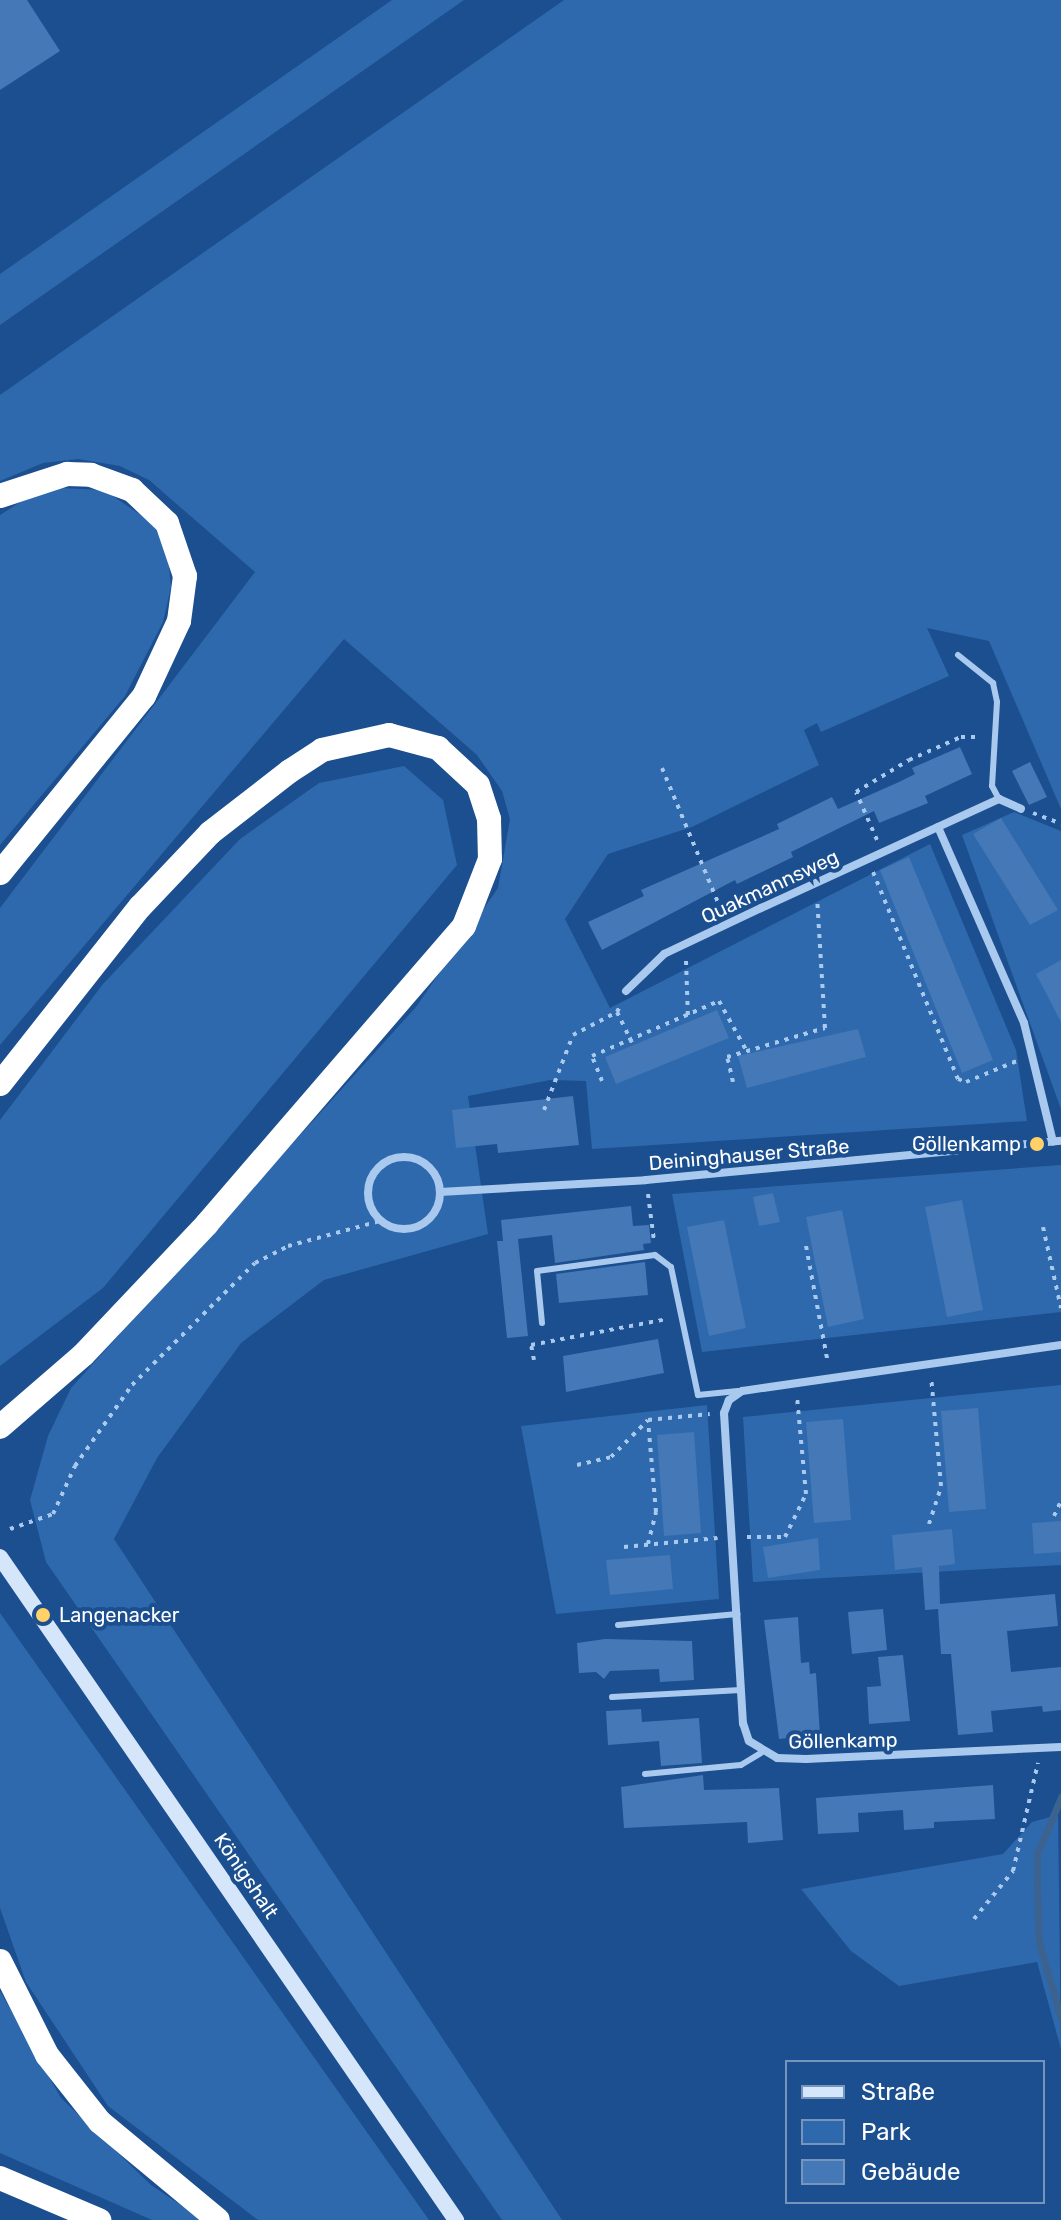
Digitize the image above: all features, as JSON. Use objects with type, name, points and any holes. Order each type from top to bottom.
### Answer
[{"type":"highway","points":[[0,496],[67,474],[91,475],[132,490],[167,523],[185,576],[179,621],[144,696],[0,873]]},
{"type":"highway","points":[[0,1084],[140,907],[210,833],[322,750],[361,737],[413,739],[460,764],[478,785],[489,819],[490,859],[464,926],[207,1224],[83,1355],[0,1427]]},
{"type":"highway","points":[[0,1961],[47,2055],[100,2122],[218,2220]]},
{"type":"highway","points":[[0,2178],[99,2220]]},
{"type":"main road","name":"Königshalt","points":[[0,1557],[456,2220]]},
{"type":"street","points":[[999,799],[1021,809]]},
{"type":"street","name":"Quakmannsweg","points":[[626,991],[664,954],[999,799]]},
{"type":"street","points":[[938,827],[1006,977],[1057,1142]]},
{"type":"street","name":"Deininghauser Straße","points":[[440,1192],[646,1180],[1057,1142]]},
{"type":"street","points":[[388,1161],[422,1163],[437,1180],[440,1192],[424,1223],[402,1230],[380,1221],[368,1189],[388,1161]]},
{"type":"street","points":[[724,1413],[729,1400],[742,1391],[1061,1345]]},
{"type":"street","name":"Göllenkamp","points":[[724,1413],[743,1723],[749,1741],[761,1753],[806,1759],[1061,1747]]},
{"type":"lane","points":[[958,655],[993,683],[995,737],[992,786],[999,799]]},
{"type":"lane","points":[[542,1323],[537,1271],[655,1255],[671,1267],[698,1395],[742,1391]]},
{"type":"lane","points":[[618,1625],[737,1614]]},
{"type":"lane","points":[[612,1697],[741,1690]]},
{"type":"lane","points":[[645,1774],[741,1765],[761,1753]]},
{"type":"path","points":[[883,852],[856,792],[961,737],[995,737]]},
{"type":"path","points":[[662,768],[728,923]]},
{"type":"path","points":[[884,777],[887,784]]},
{"type":"path","points":[[1021,809],[1061,824]]},
{"type":"path","points":[[868,859],[958,1079],[966,1082],[1032,1054]]},
{"type":"path","points":[[733,1082],[727,1057],[826,1031],[816,883]]},
{"type":"path","points":[[686,944],[687,1017]]},
{"type":"path","points":[[544,1110],[573,1035],[617,1012],[626,991]]},
{"type":"path","points":[[602,1081],[592,1056],[719,1001],[746,1051]]},
{"type":"path","points":[[617,1012],[631,1041]]},
{"type":"path","points":[[646,1180],[655,1255]]},
{"type":"path","points":[[10,1529],[53,1514],[75,1466],[132,1385],[255,1263],[288,1246],[380,1221]]},
{"type":"path","points":[[1043,1227],[1061,1308]]},
{"type":"path","points":[[806,1246],[830,1378]]},
{"type":"path","points":[[534,1360],[531,1345],[681,1316]]},
{"type":"path","points":[[929,1524],[941,1486],[931,1382]]},
{"type":"path","points":[[624,1547],[732,1537],[785,1537],[806,1494],[798,1407]]},
{"type":"path","points":[[577,1465],[611,1457],[648,1420],[724,1413]]},
{"type":"path","points":[[648,1420],[656,1512],[648,1545]]},
{"type":"path","points":[[1054,1516],[1061,1501]]},
{"type":"path","points":[[974,1919],[1013,1871],[1041,1749]]},
{"type":"green space","points":[[392,0],[464,0],[0,325],[0,274]]},
{"type":"green space","points":[[564,0],[1061,0],[1061,809],[989,641],[927,628],[949,676],[821,732],[817,723],[804,730],[819,765],[692,827],[608,854],[565,919],[610,1008],[930,844],[1016,1050],[1027,1121],[592,1149],[586,1081],[550,1080],[468,1096],[488,1234],[324,1280],[241,1343],[157,1458],[114,1539],[562,2220],[502,2220],[46,1562],[30,1500],[48,1436],[71,1388],[416,1007],[498,888],[510,819],[502,791],[477,755],[344,639],[0,1045],[0,908],[255,572],[149,480],[120,466],[78,459],[43,463],[0,481],[0,395]]},
{"type":"green space","points":[[60,488],[104,490],[154,524],[168,557],[171,587],[163,622],[125,696],[0,845],[0,515],[25,499]]},
{"type":"green space","points":[[404,766],[443,800],[457,865],[103,1288],[0,1366],[0,1120],[103,984],[240,839],[319,783]]},
{"type":"green space","points":[[1014,812],[1061,831],[1061,1109],[962,835]]},
{"type":"green space","points":[[1061,1165],[1061,1312],[702,1352],[672,1194]]},
{"type":"green space","points":[[1061,1385],[1061,1565],[753,1582],[743,1417]]},
{"type":"green space","points":[[707,1405],[719,1599],[556,1614],[521,1426]]},
{"type":"green space","points":[[0,1613],[429,2220],[258,2220],[108,2106],[26,1982],[0,1908]]},
{"type":"green space","points":[[1058,1815],[1061,2049],[1037,1962],[899,1986],[851,1951],[801,1889],[1003,1854],[1032,1822]]},
{"type":"green space","points":[[0,1991],[61,2098],[151,2185],[203,2220],[152,2220],[0,2153]]},
{"type":"building","points":[[0,0],[27,0],[60,51],[0,90]]},
{"type":"building","points":[[960,747],[972,774],[925,796],[928,803],[879,823],[874,811],[791,852],[793,857],[737,884],[735,880],[602,950],[588,922],[644,896],[641,890],[779,829],[777,824],[832,797],[838,809],[899,782],[915,774],[912,768]]},
{"type":"building","points":[[1030,762],[1047,797],[1029,805],[1012,771]]},
{"type":"building","points":[[1001,818],[1058,910],[1030,925],[973,834]]},
{"type":"building","points":[[909,857],[993,1060],[962,1073],[880,870]]},
{"type":"building","points":[[1061,960],[1061,1022],[1036,974]]},
{"type":"building","points":[[717,1010],[729,1038],[616,1084],[605,1057]]},
{"type":"building","points":[[858,1029],[866,1057],[747,1088],[738,1056]]},
{"type":"building","points":[[573,1096],[579,1145],[498,1153],[497,1144],[456,1148],[452,1110]]},
{"type":"building","points":[[773,1193],[780,1222],[759,1226],[753,1197]]},
{"type":"building","points":[[962,1200],[983,1310],[947,1317],[925,1207]]},
{"type":"building","points":[[631,1206],[633,1226],[649,1225],[651,1243],[643,1244],[644,1250],[555,1263],[552,1235],[518,1239],[528,1336],[507,1338],[497,1241],[503,1241],[501,1220]]},
{"type":"building","points":[[842,1210],[864,1319],[828,1327],[806,1217]]},
{"type":"building","points":[[724,1220],[746,1328],[709,1336],[687,1227]]},
{"type":"building","points":[[645,1262],[648,1295],[559,1303],[556,1274]]},
{"type":"building","points":[[658,1339],[664,1373],[566,1392],[563,1356]]},
{"type":"building","points":[[978,1408],[986,1509],[949,1512],[941,1411]]},
{"type":"building","points":[[843,1419],[851,1520],[814,1523],[806,1422]]},
{"type":"building","points":[[694,1432],[701,1533],[664,1536],[657,1435]]},
{"type":"building","points":[[1061,1521],[1061,1552],[1034,1554],[1032,1523]]},
{"type":"building","points":[[952,1529],[955,1564],[939,1566],[940,1604],[1055,1594],[1058,1626],[1007,1631],[1011,1672],[1061,1667],[1061,1710],[1043,1712],[1042,1706],[991,1711],[993,1732],[958,1735],[951,1654],[941,1654],[938,1609],[925,1610],[922,1567],[895,1570],[892,1535]]},
{"type":"building","points":[[818,1538],[820,1570],[768,1578],[763,1547]]},
{"type":"building","points":[[670,1555],[673,1589],[610,1595],[606,1560]]},
{"type":"building","points":[[883,1609],[887,1650],[852,1654],[848,1612]]},
{"type":"building","points":[[798,1617],[801,1663],[809,1662],[810,1674],[816,1673],[820,1735],[779,1739],[764,1620]]},
{"type":"building","points":[[605,1639],[692,1641],[694,1680],[660,1682],[659,1669],[610,1671],[604,1679],[596,1672],[579,1673],[577,1643]]},
{"type":"building","points":[[903,1655],[910,1721],[869,1724],[867,1687],[881,1686],[878,1657]]},
{"type":"building","points":[[641,1709],[642,1722],[699,1718],[702,1763],[661,1766],[659,1741],[608,1745],[606,1711]]},
{"type":"building","points":[[703,1775],[704,1790],[779,1788],[783,1840],[748,1843],[747,1822],[624,1828],[621,1787]]},
{"type":"building","points":[[993,1785],[995,1819],[934,1822],[934,1828],[904,1830],[903,1810],[858,1813],[859,1832],[818,1834],[816,1798]]},
{"type":"waterway","points":[[1061,1797],[1037,1854],[1039,1943],[1061,2018]]},
{"type":"place","name":"Göllenkamp","points":[[1037,1144]]},
{"type":"place","name":"Langenacker","points":[[43,1615]]}]
